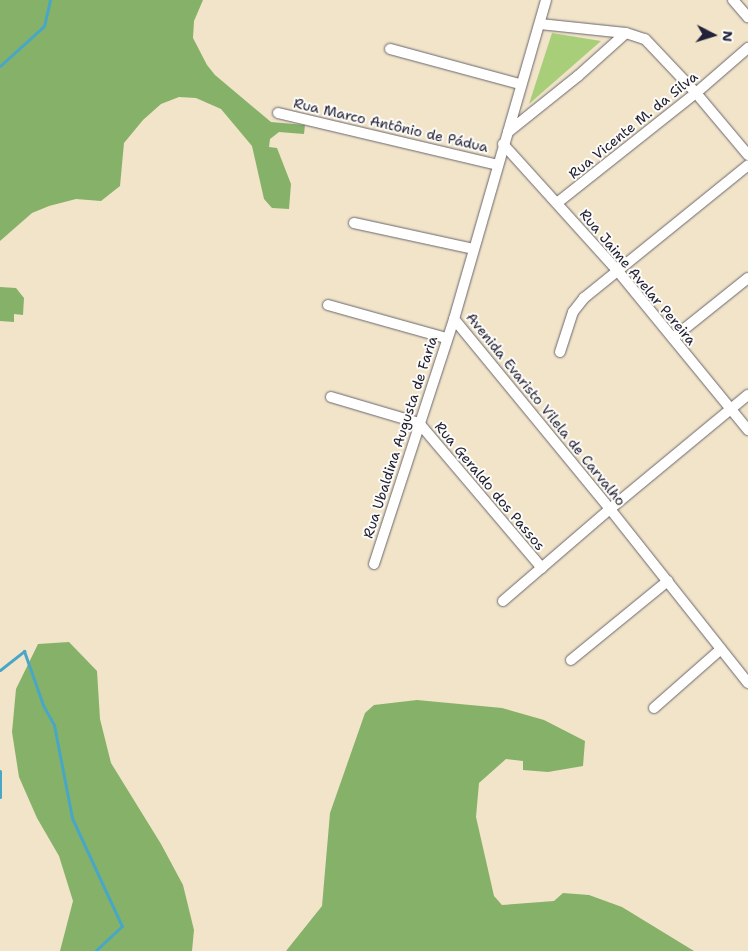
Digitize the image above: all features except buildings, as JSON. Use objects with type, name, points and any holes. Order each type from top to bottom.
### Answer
[{"type":"street","name":"Avenida Evaristo Vilela de Carvalho","points":[[546,0],[520,84],[454,318],[668,581],[748,683]]},
{"type":"street","points":[[733,0],[748,18]]},
{"type":"street","points":[[540,24],[626,33],[644,39],[696,93],[748,155]]},
{"type":"street","points":[[508,132],[578,76],[626,33]]},
{"type":"street","name":"Rua Vicente M. da Silva","points":[[557,203],[696,93],[748,48]]},
{"type":"street","points":[[390,49],[520,84]]},
{"type":"street","name":"Rua Marco Antônio de Pádua","points":[[278,113],[498,164]]},
{"type":"street","name":"Rua Jaime Avelar Pereira","points":[[503,144],[617,270],[748,430]]},
{"type":"street","points":[[560,352],[573,312],[584,298],[748,164]]},
{"type":"street","points":[[354,223],[473,249]]},
{"type":"street","points":[[673,338],[748,278]]},
{"type":"street","points":[[328,305],[446,338]]},
{"type":"street","name":"Rua Ubaldina Augusta de Faria","points":[[374,564],[418,423],[454,318]]},
{"type":"street","points":[[503,600],[748,395]]},
{"type":"street","name":"Rua Geraldo dos Passos","points":[[330,398],[418,423],[542,568]]},
{"type":"street","points":[[571,660],[668,581]]},
{"type":"street","points":[[654,708],[721,649]]},
{"type":"green space","points":[[0,0],[203,0],[194,21],[193,38],[207,65],[215,75],[271,122],[305,125],[304,134],[279,132],[270,139],[269,147],[277,148],[291,184],[289,209],[272,208],[264,199],[252,146],[221,109],[196,98],[179,97],[161,104],[143,120],[124,143],[120,186],[101,201],[76,199],[49,206],[32,213],[0,241]]},
{"type":"green space","points":[[552,33],[601,41],[529,104]]},
{"type":"green space","points":[[0,287],[16,288],[24,298],[23,315],[14,314],[14,322],[0,321]]},
{"type":"green space","points":[[69,642],[97,671],[100,719],[111,763],[161,844],[183,885],[194,930],[192,951],[60,951],[73,901],[59,856],[37,818],[19,777],[12,732],[16,689],[38,644]]},
{"type":"green space","points":[[417,700],[502,708],[544,720],[585,741],[583,766],[548,772],[523,770],[523,761],[506,759],[479,783],[476,817],[494,896],[502,905],[554,901],[563,893],[589,895],[622,907],[694,951],[286,951],[322,906],[330,813],[365,713],[374,705]]},
{"type":"waterway","points":[[0,66],[44,26],[50,0]]},
{"type":"waterway","points":[[0,670],[24,651],[43,705],[54,725],[72,818],[122,926],[95,951]]},
{"type":"waterway","points":[[0,771],[0,797]]}]
